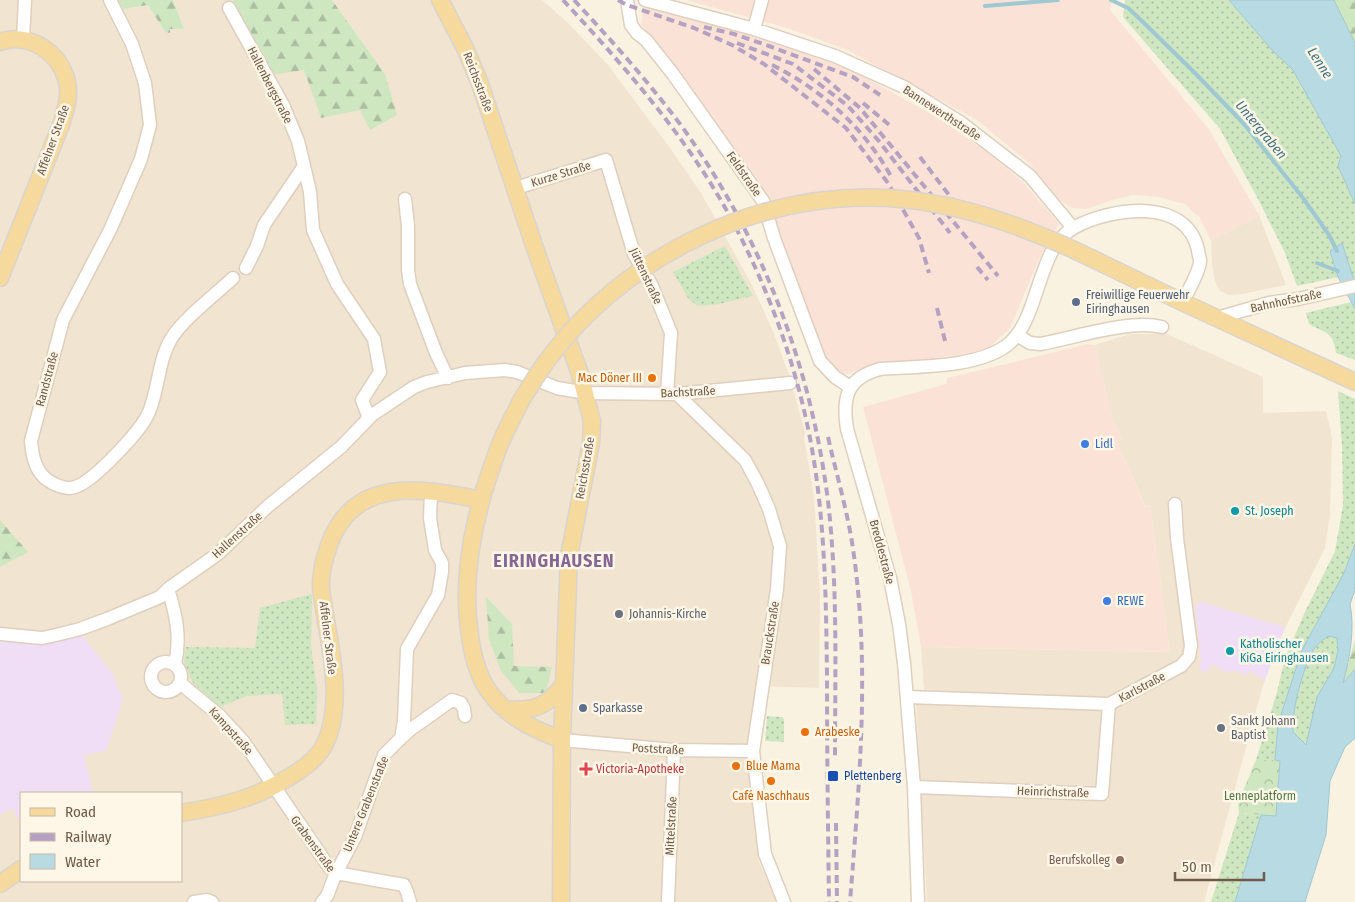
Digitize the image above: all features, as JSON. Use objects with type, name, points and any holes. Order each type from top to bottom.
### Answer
[{"type":"main road","name":"Reichsstraße","points":[[440,0],[479,81],[586,393],[592,421],[591,443],[569,556],[562,740],[560,902]]},
{"type":"main road","name":"Affelner Straße","points":[[0,42],[14,39],[29,40],[44,48],[58,61],[66,76],[68,96],[62,122],[0,278]]},
{"type":"main road","points":[[562,740],[522,724],[494,699],[478,670],[472,649],[466,612],[472,541],[481,500],[500,445],[522,399],[549,358],[578,324],[616,289],[655,261],[718,228],[754,215],[794,205],[843,199],[889,198],[948,206],[1012,225],[1058,242],[1355,382]]},
{"type":"main road","name":"Affelner Straße","points":[[182,813],[230,804],[274,787],[311,763],[322,749],[328,735],[334,708],[333,672],[320,584],[332,535],[341,521],[354,508],[374,496],[403,490],[452,494],[481,500]]},
{"type":"main road","points":[[506,710],[535,709],[545,705],[564,684]]},
{"type":"main road","points":[[0,884],[20,871]]},
{"type":"street","points":[[23,40],[25,0]]},
{"type":"street","name":"Randstraße","points":[[110,0],[132,44],[145,83],[150,125],[141,159],[110,230],[63,320],[31,442],[35,463],[44,477],[50,482],[63,487],[75,487],[95,474],[131,440],[149,412],[160,377],[163,356],[172,338],[194,313],[233,278]]},
{"type":"street","name":"Feldstraße","points":[[627,0],[631,25],[646,40],[673,74],[763,201],[774,238],[820,361],[835,377],[850,387]]},
{"type":"street","name":"Bannewerthstraße","points":[[646,0],[754,29],[835,56],[904,87],[960,122],[1030,176],[1073,228]]},
{"type":"street","points":[[754,29],[762,0]]},
{"type":"street","name":"Hallenbergstraße","points":[[229,8],[283,105],[298,142],[310,192],[312,230],[337,284],[374,339],[380,372],[362,400],[369,418]]},
{"type":"street","name":"Kurze Straße","points":[[516,188],[606,160]]},
{"type":"street","name":"Jüttenstraße","points":[[606,160],[634,254],[652,286],[670,333],[672,394]]},
{"type":"street","points":[[246,268],[257,246],[264,225],[304,166]]},
{"type":"street","points":[[405,199],[410,284],[436,353],[448,378]]},
{"type":"street","points":[[850,387],[869,372],[880,369],[966,362],[982,358],[1007,346],[1017,335],[1026,318],[1050,257],[1060,239],[1073,228],[1092,219],[1119,212],[1140,211],[1170,215],[1189,230],[1196,241],[1200,262],[1190,289],[1182,302]]},
{"type":"street","name":"Bahnhofstraße","points":[[1217,318],[1269,303],[1298,299],[1355,286]]},
{"type":"street","points":[[1017,335],[1030,343],[1040,344],[1120,327],[1151,324],[1162,327]]},
{"type":"street","name":"Hallenstraße","points":[[0,634],[42,638],[80,630],[128,612],[160,597],[168,589],[219,552],[267,507],[341,447],[380,408],[414,387],[427,382],[482,371],[505,370],[517,372],[557,388],[586,393]]},
{"type":"street","name":"Bachstraße","points":[[586,393],[672,394],[790,383]]},
{"type":"street","name":"Breddestraße","points":[[850,387],[844,408],[847,429],[892,586],[900,624],[914,787],[918,902]]},
{"type":"street","name":"Brauckstraße","points":[[672,394],[744,460],[758,484],[769,509],[780,546],[777,589],[753,752],[765,854],[784,902]]},
{"type":"street","points":[[401,738],[404,721],[407,649],[438,595],[442,572],[442,563],[435,550],[430,518],[431,492]]},
{"type":"street","name":"Karlstraße","points":[[907,697],[1109,704],[1181,666],[1189,657],[1191,646],[1177,538],[1175,504]]},
{"type":"street","points":[[168,589],[177,623],[178,650],[175,664]]},
{"type":"street","points":[[167,661],[175,664],[181,675],[180,683],[172,691],[161,692],[155,688],[150,680],[151,672],[158,664],[167,661]]},
{"type":"street","name":"Kampstraße","points":[[180,683],[230,726],[256,759],[274,787]]},
{"type":"street","name":"Untere Grabenstraße","points":[[336,873],[355,836],[384,755],[411,729],[452,700],[461,703],[465,716]]},
{"type":"street","name":"Heinrichstraße","points":[[914,787],[1102,794],[1109,704]]},
{"type":"street","name":"Poststraße","points":[[562,740],[674,750],[753,752]]},
{"type":"street","name":"Mittelstraße","points":[[668,902],[674,750]]},
{"type":"street","name":"Grabenstraße","points":[[274,787],[329,867],[336,873],[325,900]]},
{"type":"street","points":[[336,873],[404,885],[410,902]]},
{"type":"street","points":[[194,902],[207,900],[212,902]]},
{"type":"shaded area","points":[[0,0],[118,0],[125,9],[148,5],[165,32],[170,33],[170,29],[184,29],[173,0],[233,0],[235,8],[304,69],[321,118],[385,74],[332,0],[542,0],[567,22],[608,65],[701,193],[752,285],[772,329],[789,374],[805,432],[804,437],[814,497],[820,594],[819,688],[756,686],[749,763],[759,862],[777,902],[0,902]]},
{"type":"shaded area","points":[[686,0],[1112,0],[1110,10],[1208,128],[1259,215],[1211,241],[1200,218],[1185,204],[1159,197],[1133,195],[1087,209],[1072,208],[1060,200],[1029,163],[977,120],[845,49],[787,28]]},
{"type":"shaded area","points":[[644,5],[783,43],[861,75],[940,119],[992,156],[1024,183],[1059,224],[1039,259],[1010,328],[990,347],[966,354],[873,365],[844,375],[833,366],[822,351],[765,193],[681,73],[641,24]]},
{"type":"shaded area","points":[[1259,215],[1286,285],[1229,295],[1220,291],[1215,281],[1211,241]]},
{"type":"shaded area","points":[[1130,334],[1167,334],[1263,377],[1263,413],[1326,411],[1332,438],[1330,515],[1325,548],[1278,642],[1262,689],[1204,902],[927,902],[916,704],[921,700],[924,688],[921,647],[1170,652],[1150,505],[1145,506],[1117,442],[1123,439],[1113,421],[1095,345]]},
{"type":"shaded area","points":[[1088,344],[1095,345],[1113,421],[1123,439],[1117,442],[1145,507],[1150,505],[1170,652],[921,647],[911,591],[863,407],[946,384],[947,378]]},
{"type":"shaded area","points":[[1201,602],[1285,627],[1265,680],[1249,671],[1246,676],[1237,671],[1226,672],[1212,664],[1207,672],[1201,671],[1199,666],[1201,661],[1195,606]]},
{"type":"shaded area","points":[[80,633],[112,673],[123,699],[106,751],[84,755],[93,792],[20,792],[20,821],[12,808],[0,815],[0,638]]},
{"type":"green space","points":[[118,0],[173,0],[184,29],[170,29],[170,33],[165,32],[148,5],[124,9]]},
{"type":"green space","points":[[233,0],[332,0],[385,74],[397,115],[370,130],[360,110],[321,118],[304,70],[270,75]]},
{"type":"green space","points":[[1125,0],[1229,0],[1271,49],[1293,70],[1341,156],[1338,166],[1355,204],[1355,283],[1342,243],[1330,251],[1338,277],[1297,286],[1285,253],[1220,129],[1123,17]]},
{"type":"green space","points":[[1334,0],[1355,0],[1355,43]]},
{"type":"green space","points":[[725,246],[753,296],[719,304],[697,306],[688,298],[673,272]]},
{"type":"green space","points":[[1351,302],[1355,309],[1355,360],[1336,353],[1331,337],[1309,324],[1306,313]]},
{"type":"green space","points":[[1338,391],[1355,399],[1355,544],[1344,573],[1302,650],[1278,724],[1275,760],[1256,760],[1277,692],[1285,658],[1335,551],[1343,505],[1342,446]]},
{"type":"green space","points":[[0,520],[28,552],[0,567]]},
{"type":"green space","points":[[312,594],[311,646],[317,689],[316,724],[285,725],[282,694],[247,696],[220,707],[193,683],[184,662],[186,647],[255,648],[260,608]]},
{"type":"green space","points":[[486,597],[512,624],[514,666],[552,667],[546,693],[519,693],[500,669],[489,639]]},
{"type":"green space","points":[[1328,636],[1337,638],[1338,650],[1334,668],[1317,697],[1306,745],[1293,732],[1296,701],[1302,679],[1314,650]]},
{"type":"green space","points":[[1355,640],[1355,669],[1342,684]]},
{"type":"green space","points":[[767,716],[782,717],[784,719],[784,742],[765,741]]},
{"type":"green space","name":"Lenneplatform","points":[[1256,760],[1280,760],[1276,816],[1239,813],[1238,803]]},
{"type":"green space","points":[[1239,813],[1261,815],[1235,902],[1211,902]]},
{"type":"water","name":"Lenne","points":[[1229,0],[1334,0],[1355,43],[1355,204],[1338,166],[1341,156],[1293,70],[1271,49]]},
{"type":"water","points":[[1342,243],[1355,283],[1355,309],[1338,277],[1330,251]]},
{"type":"water","points":[[1355,544],[1355,590],[1350,604],[1352,623],[1351,643],[1343,683],[1355,669],[1355,738],[1345,747],[1330,781],[1326,835],[1305,902],[1235,902],[1261,815],[1276,816],[1280,761],[1275,760],[1278,724],[1302,650],[1344,573]],"holes":[[[1328,636],[1337,638],[1338,650],[1334,668],[1317,697],[1306,745],[1293,732],[1294,712],[1302,679],[1317,645]]]},
{"type":"waterway","name":"Untergraben","points":[[985,6],[1058,0]]},
{"type":"waterway","name":"Untergraben","points":[[1111,0],[1128,8],[1142,21],[1244,124],[1303,198],[1329,235],[1337,251]]},
{"type":"waterway","points":[[1317,263],[1338,271]]},
{"type":"railway","points":[[563,0],[649,98],[706,176],[738,231],[764,287],[794,373],[809,433],[814,463],[824,554],[827,646],[829,902]]},
{"type":"railway","points":[[574,0],[655,92],[709,166],[758,256],[778,303],[795,351],[809,400],[820,450],[828,501],[835,630],[835,760]]},
{"type":"railway","points":[[618,0],[627,5],[694,28],[732,45],[764,64],[846,128],[888,183],[919,238],[929,273]]},
{"type":"railway","points":[[704,27],[734,34],[853,77],[880,95]]},
{"type":"railway","points":[[737,43],[793,64],[848,106],[878,140],[950,233]]},
{"type":"railway","points":[[772,65],[809,87],[841,112],[869,143],[892,178]]},
{"type":"railway","points":[[814,69],[860,108],[998,276]]},
{"type":"railway","points":[[863,103],[893,128]]},
{"type":"railway","points":[[920,157],[965,216]]},
{"type":"railway","points":[[977,267],[988,280]]},
{"type":"railway","points":[[937,308],[946,345]]},
{"type":"railway","points":[[828,437],[852,541],[859,599],[862,686],[861,729],[857,816],[850,902]]},
{"type":"railway","points":[[836,823],[837,902]]},
{"type":"place","name":"Freiwillige Feuerwehr Eiringhausen","points":[[1076,302]]},
{"type":"place","name":"Mac Döner III","points":[[652,378]]},
{"type":"place","name":"Lidl","points":[[1085,444]]},
{"type":"place","name":"St. Joseph","points":[[1235,511]]},
{"type":"place","name":"REWE","points":[[1107,601]]},
{"type":"place","name":"Johannis-Kirche","points":[[619,614]]},
{"type":"place","name":"Katholischer KiGa Eiringhausen","points":[[1230,651]]},
{"type":"place","name":"Sparkasse","points":[[583,708]]},
{"type":"place","name":"Sankt Johann Baptist","points":[[1221,728]]},
{"type":"place","name":"Arabeske","points":[[805,732]]},
{"type":"place","name":"Blue Mama","points":[[736,766]]},
{"type":"place","name":"Victoria-Apotheke","points":[[586,769]]},
{"type":"place","name":"Plettenberg","points":[[833,776]]},
{"type":"place","name":"Café Naschhaus","points":[[771,781]]},
{"type":"place","name":"Berufskolleg","points":[[1120,860]]},
{"type":"district","name":"EIRINGHAUSEN","points":[[554,561]]}]
